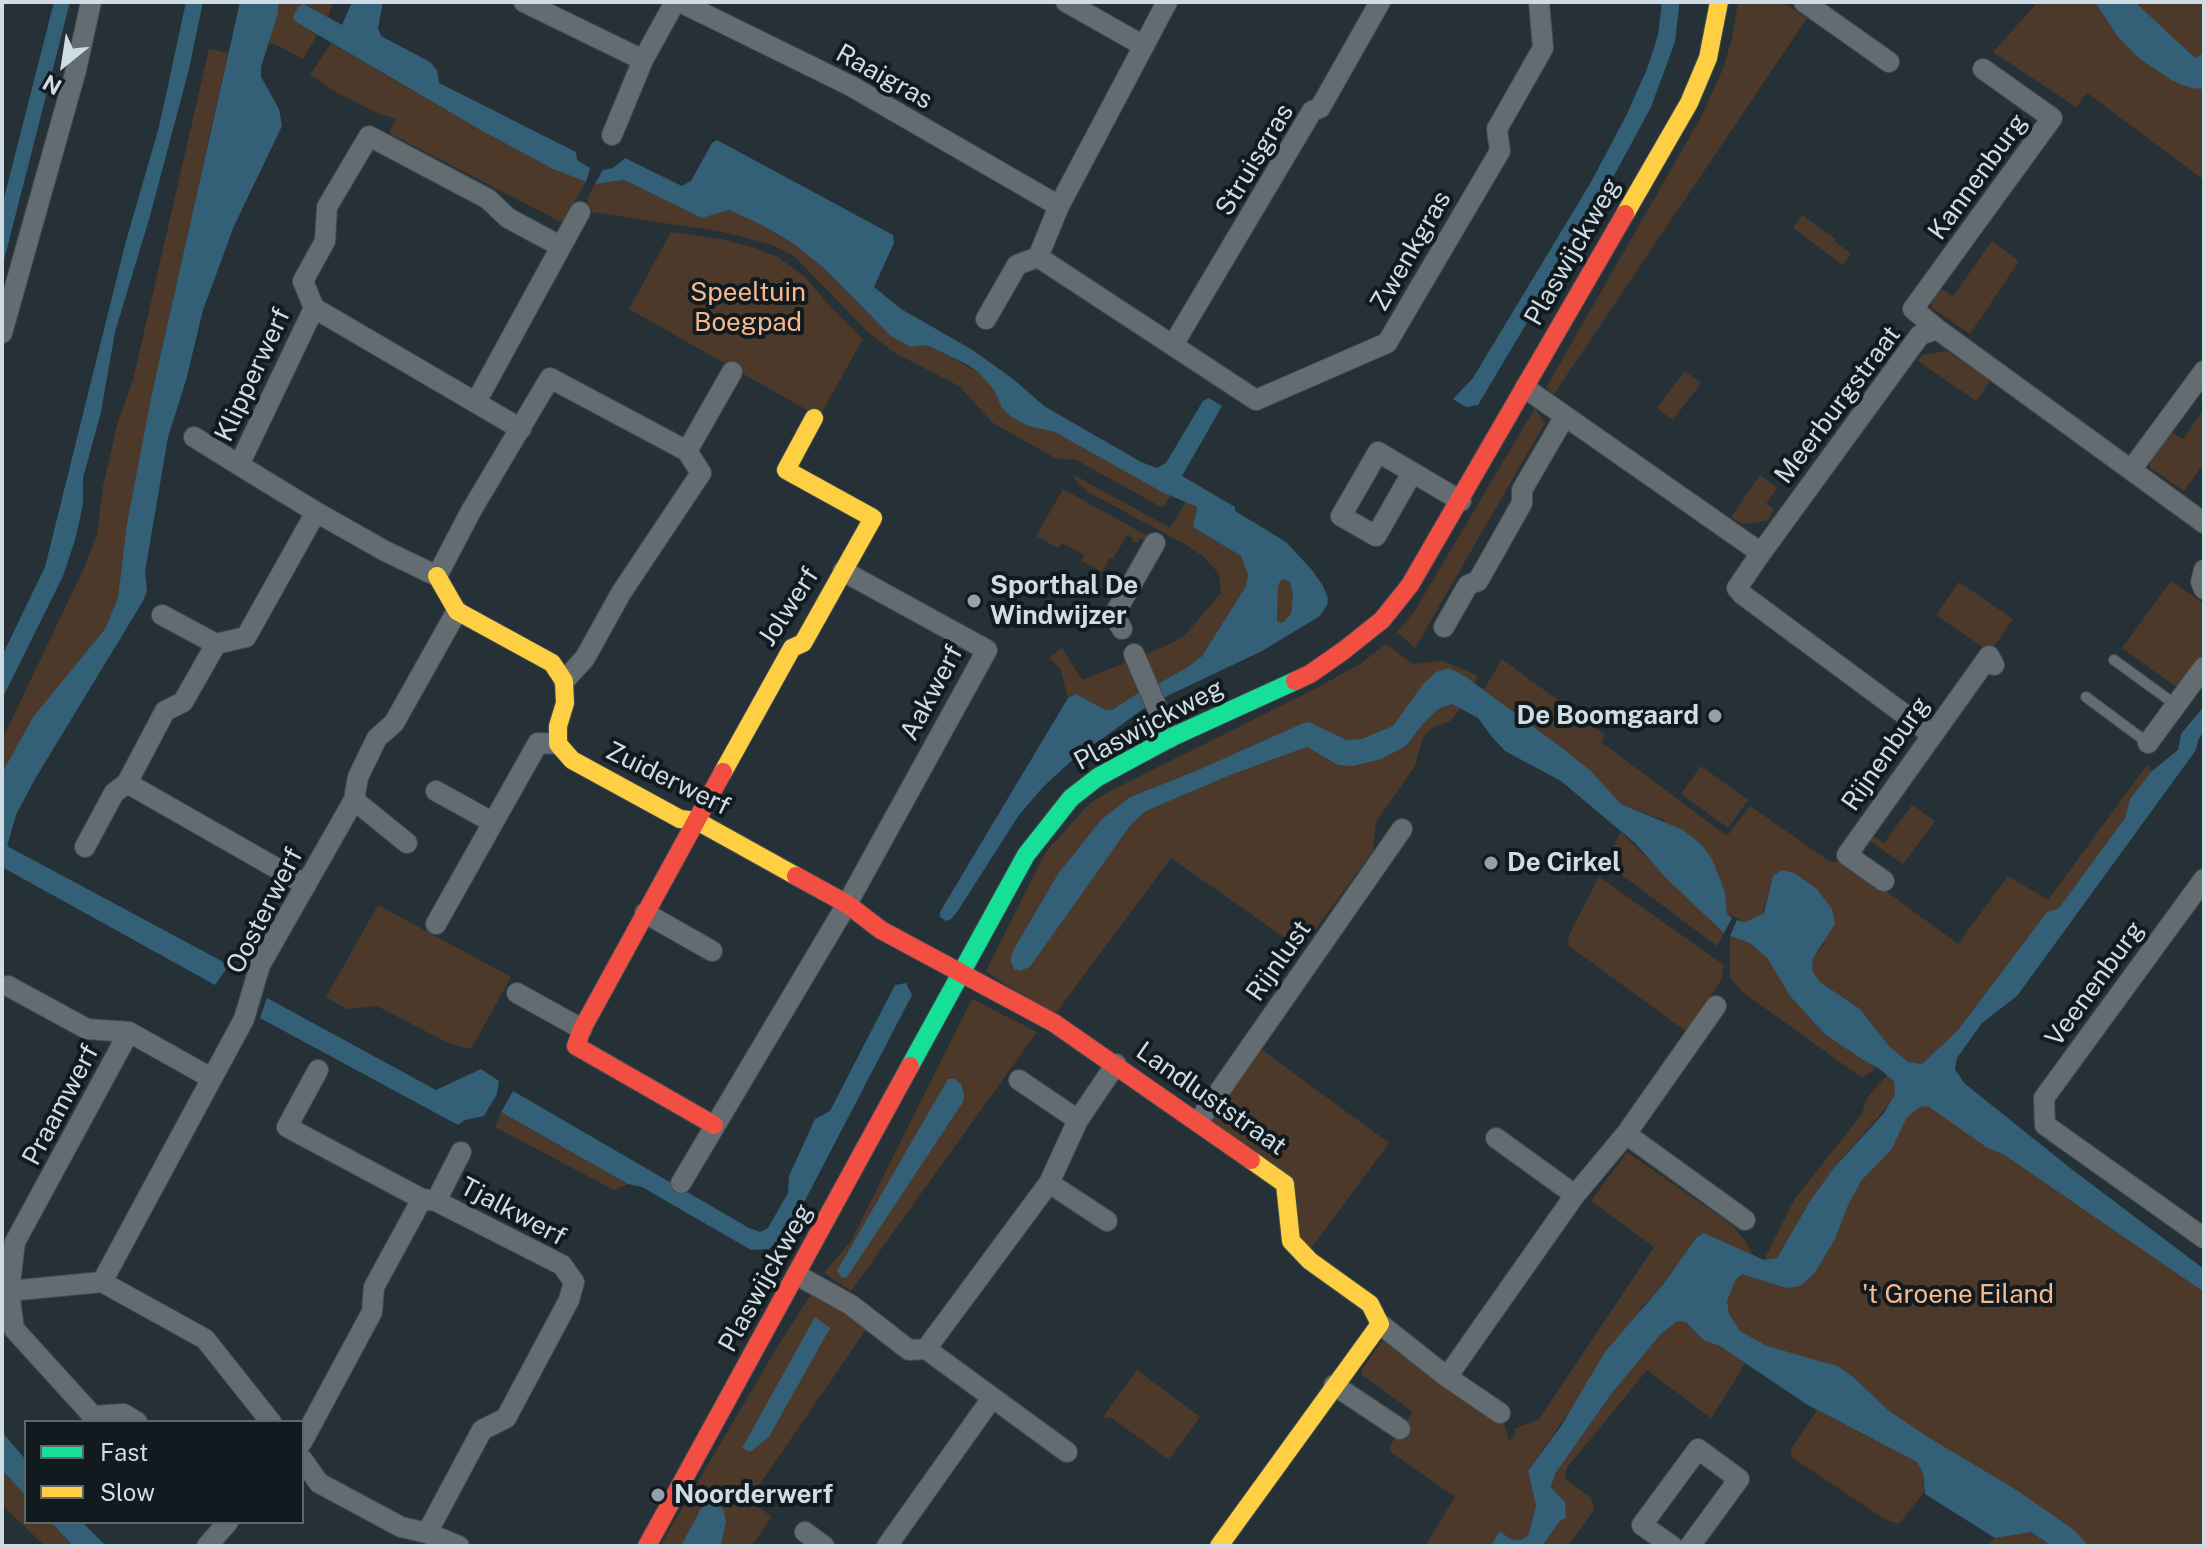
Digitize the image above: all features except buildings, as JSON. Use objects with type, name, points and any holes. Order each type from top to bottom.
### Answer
[{"type":"street","points":[[2,333],[76,70],[91,2]]},
{"type":"street","points":[[524,2],[643,60]]},
{"type":"street","points":[[612,135],[643,60],[677,2]]},
{"type":"street","name":"Raaigras","points":[[677,2],[851,86],[1059,206]]},
{"type":"street","points":[[1066,2],[1144,46]]},
{"type":"street","points":[[986,319],[1017,265],[1038,257],[1059,206],[1167,2]]},
{"type":"street","name":"Struisgras","points":[[1173,345],[1312,111],[1320,108],[1380,2]]},
{"type":"street","name":"Zwenkgras","points":[[1038,257],[1256,400],[1387,343],[1500,151],[1497,129],[1543,48],[1539,2]]},
{"type":"street","name":"Plaswijckweg","points":[[647,1546],[1010,882],[1050,822],[1071,798],[1098,777],[1170,738],[1310,674],[1382,620],[1410,585],[1461,501],[1689,103],[1708,58],[1719,2]]},
{"type":"street","points":[[1804,2],[1889,62]]},
{"type":"street","name":"Kannenburg","points":[[1937,329],[1913,309],[2052,118],[1983,69]]},
{"type":"street","name":"Klipperwerf","points":[[239,465],[314,308],[303,281],[325,241],[327,207],[369,136],[488,199],[508,218],[560,246]]},
{"type":"street","points":[[476,402],[580,212]]},
{"type":"street","points":[[314,308],[521,429]]},
{"type":"street","name":"Meerburgstraat","points":[[1931,734],[1737,588],[1920,335],[1937,329],[2204,523]]},
{"type":"street","points":[[2131,470],[2204,371]]},
{"type":"street","points":[[687,451],[732,372]]},
{"type":"street","points":[[436,924],[538,743],[558,744],[558,726],[565,703],[564,681],[552,663],[457,611],[437,576],[471,511],[550,378],[687,451],[701,473],[621,593],[585,658],[564,681]]},
{"type":"street","points":[[1525,388],[1761,553]]},
{"type":"street","points":[[1444,627],[1468,585],[1478,581],[1522,503],[1522,490],[1565,416]]},
{"type":"street","name":"Jolwerf","points":[[579,1037],[792,648],[803,643],[873,518],[786,470],[814,418]]},
{"type":"street","name":"Klipperwerf","points":[[194,437],[316,512],[437,576]]},
{"type":"street","points":[[1412,473],[1461,501]]},
{"type":"street","points":[[162,615],[216,644],[246,637],[316,512]]},
{"type":"street","points":[[1122,629],[1114,615],[1155,543]]},
{"type":"street","points":[[2204,570],[2201,582],[2204,589]]},
{"type":"street","name":"Aakwerf","points":[[843,571],[987,650],[847,904]]},
{"type":"street","name":"Oosterwerf","points":[[102,1282],[244,1019],[260,965],[354,800],[358,777],[377,738],[394,723],[457,611]]},
{"type":"street","points":[[85,847],[114,793],[127,783],[165,711],[183,702],[216,644]]},
{"type":"street","points":[[1134,654],[1170,738]]},
{"type":"street","name":"Rijnenburg","points":[[1884,881],[1847,855],[1989,656],[1994,665]]},
{"type":"street","points":[[2148,743],[2204,667]]},
{"type":"street","name":"Zuiderwerf","points":[[558,744],[572,760],[680,819],[697,821],[847,904],[881,930],[962,973]]},
{"type":"street","points":[[127,783],[306,885]]},
{"type":"street","points":[[436,791],[492,822]]},
{"type":"street","points":[[354,800],[407,843]]},
{"type":"street","name":"Rijnlust","points":[[1198,1122],[1402,829]]},
{"type":"street","name":"Veenenburg","points":[[2204,879],[2197,904],[2044,1098],[2045,1125],[2204,1238]]},
{"type":"street","points":[[681,1183],[847,904]]},
{"type":"street","points":[[645,913],[712,951]]},
{"type":"street","name":"Landluststraat","points":[[962,973],[1054,1023],[1285,1184],[1291,1241],[1310,1261],[1370,1304],[1380,1324]]},
{"type":"street","name":"Praamwerf","points":[[8,986],[87,1029],[129,1032],[211,1078]]},
{"type":"street","points":[[517,993],[714,1125]]},
{"type":"street","points":[[1447,1377],[1575,1195],[1626,1134],[1716,1006]]},
{"type":"street","name":"Praamwerf","points":[[96,1419],[14,1329],[9,1291],[15,1242],[129,1032]]},
{"type":"street","points":[[926,1349],[1049,1183],[1078,1120],[1116,1064]]},
{"type":"street","name":"Tjalkwerf","points":[[318,1070],[287,1127],[562,1265],[574,1282],[569,1300],[506,1418],[482,1430],[427,1533]]},
{"type":"street","points":[[1019,1080],[1078,1120]]},
{"type":"street","points":[[1626,1134],[1745,1220]]},
{"type":"street","points":[[1496,1138],[1575,1195]]},
{"type":"street","points":[[304,1438],[372,1312],[374,1287],[461,1152]]},
{"type":"street","points":[[1049,1183],[1107,1221]]},
{"type":"street","points":[[797,1275],[851,1305],[909,1350],[926,1349],[1067,1452]]},
{"type":"street","points":[[9,1291],[102,1282],[205,1339],[269,1420]]},
{"type":"street","points":[[1219,1546],[1380,1324],[1447,1377],[1500,1413]]},
{"type":"street","points":[[1334,1385],[1400,1429]]},
{"type":"street","points":[[887,1546],[992,1398]]},
{"type":"street","points":[[96,1419],[124,1414],[134,1420]]},
{"type":"street","points":[[1672,1546],[1642,1525],[1698,1449],[1739,1479],[1690,1546]]},
{"type":"street","points":[[304,1462],[319,1483],[401,1527],[459,1546]]},
{"type":"street","points":[[805,1532],[824,1546]]},
{"type":"lane","points":[[2114,660],[2176,705]]},
{"type":"lane","points":[[2086,697],[2148,743]]},
{"type":"green space","points":[[278,2],[333,2],[328,17],[304,4],[296,22],[317,35],[303,59],[267,43],[278,13]]},
{"type":"green space","points":[[1738,2],[1782,2],[1807,18],[1554,394],[1546,388],[1701,117],[1722,71],[1732,39]]},
{"type":"green space","points":[[2038,2],[2204,2],[2204,180],[2087,93],[2076,107],[1993,52]]},
{"type":"green space","points":[[331,43],[484,132],[553,169],[586,182],[563,223],[389,133],[396,119],[377,113],[310,75]]},
{"type":"green space","points":[[209,49],[228,53],[152,393],[118,598],[105,629],[33,717],[2,773],[2,740],[85,566],[97,534],[103,486],[118,422],[133,380]]},
{"type":"green space","points":[[624,180],[702,218],[729,210],[764,226],[794,244],[825,269],[911,347],[926,345],[978,372],[994,390],[1002,408],[1028,426],[1055,432],[1171,495],[1163,508],[1076,460],[1055,458],[993,423],[959,386],[893,352],[866,330],[794,256],[773,245],[723,232],[592,212],[587,199],[595,184]]},
{"type":"green space","points":[[1802,215],[1851,254],[1843,265],[1793,228]]},
{"type":"green space","name":"Speeltuin Boegpad","points":[[671,232],[720,239],[778,257],[806,278],[863,339],[819,417],[629,309]]},
{"type":"green space","points":[[1992,241],[2019,261],[1970,334],[1932,308],[1930,300],[1940,288],[1953,296]]},
{"type":"green space","points":[[1947,351],[1990,381],[1976,401],[1918,361],[1922,355]]},
{"type":"green space","points":[[1685,371],[1701,383],[1673,420],[1657,408]]},
{"type":"green space","points":[[1535,408],[1545,423],[1415,648],[1397,632],[1414,612]]},
{"type":"green space","points":[[2204,409],[2204,463],[2184,491],[2150,468],[2150,460],[2170,431],[2183,439]]},
{"type":"green space","points":[[1074,475],[1170,528],[1186,501],[1197,507],[1193,527],[1241,556],[1248,575],[1246,586],[1202,656],[1112,710],[1105,710],[1076,694],[1068,698],[1060,668],[1049,658],[1062,648],[1082,680],[1166,646],[1185,635],[1221,593],[1219,574],[1205,558],[1188,546],[1088,492]]},
{"type":"green space","points":[[1760,475],[1777,488],[1766,504],[1774,509],[1767,521],[1742,524],[1731,517]]},
{"type":"green space","points":[[1063,489],[1149,537],[1147,541],[1140,538],[1137,543],[1127,535],[1102,572],[1081,561],[1084,555],[1062,543],[1058,548],[1036,536]]},
{"type":"green space","points":[[1284,578],[1290,582],[1293,595],[1291,614],[1282,623],[1277,621],[1278,587],[1279,581]]},
{"type":"green space","points":[[2171,581],[2204,604],[2204,654],[2179,689],[2122,648]]},
{"type":"green space","points":[[1959,582],[2013,619],[1990,652],[1936,615]]},
{"type":"green space","points":[[1386,644],[1413,664],[1443,661],[1478,676],[1474,684],[1466,677],[1400,717],[1393,726],[1361,739],[1347,740],[1309,722],[1303,723],[1130,797],[1020,971],[1030,967],[1132,822],[1146,811],[1307,747],[1338,765],[1406,746],[1438,709],[1452,704],[1462,707],[1450,721],[1432,728],[1423,737],[1415,766],[1376,822],[1373,851],[1301,949],[1171,858],[1053,1017],[986,971],[1045,853],[1089,804],[1307,693],[1360,664]]},
{"type":"green space","points":[[1502,659],[1605,735],[1601,742],[1727,836],[1750,806],[1829,861],[1849,864],[1958,944],[2008,876],[2048,900],[2147,765],[2152,771],[2130,799],[2125,818],[2059,908],[2047,912],[1958,1030],[1922,1064],[1908,1062],[1889,1046],[1860,1009],[1820,982],[1812,970],[1813,957],[1824,944],[1782,870],[1773,876],[1763,913],[1745,922],[1727,914],[1725,892],[1663,820],[1621,804],[1590,770],[1483,691]]},
{"type":"green space","points":[[1701,766],[1748,800],[1728,828],[1681,794]]},
{"type":"green space","points":[[1912,805],[1935,821],[1903,864],[1870,841],[1874,836],[1884,843]]},
{"type":"green space","points":[[1621,832],[1724,933],[1717,946],[1605,862]]},
{"type":"green space","points":[[1599,877],[1724,965],[1721,980],[1688,1033],[1568,945],[1569,935]]},
{"type":"green space","points":[[378,905],[511,977],[471,1049],[450,1044],[377,1006],[347,1009],[326,997]]},
{"type":"green space","points":[[1730,936],[1750,943],[1769,959],[1790,996],[1826,1035],[1877,1067],[1862,1078],[1744,993],[1730,978]]},
{"type":"green space","points":[[972,999],[1037,1032],[851,1291],[824,1273],[851,1241]]},
{"type":"green space","points":[[1261,1049],[1389,1143],[1309,1251],[1300,1241],[1293,1182],[1208,1121]]},
{"type":"green space","points":[[1887,1075],[1894,1081],[1895,1094],[1891,1102],[1833,1169],[1810,1201],[1777,1258],[1764,1260],[1794,1200],[1862,1114],[1867,1098]]},
{"type":"green space","name":"'t Groene Eiland","points":[[1921,1086],[2204,1284],[2204,1546],[2077,1546],[1709,1316],[1738,1263],[1783,1271]]},
{"type":"green space","points":[[501,1112],[628,1184],[614,1190],[495,1127]]},
{"type":"green space","points":[[1627,1152],[1731,1224],[1752,1254],[1740,1250],[1665,1282],[1641,1308],[1528,1471],[1536,1506],[1528,1536],[1520,1540],[1510,1539],[1500,1531],[1490,1546],[1425,1546],[1455,1497],[1392,1453],[1389,1447],[1413,1412],[1362,1375],[1361,1371],[1381,1342],[1386,1341],[1503,1420],[1509,1442],[1516,1434],[1514,1429],[1539,1419],[1654,1247],[1591,1201]]},
{"type":"green space","points":[[815,1288],[867,1328],[749,1500],[772,1517],[751,1546],[721,1546],[726,1521],[708,1495],[681,1546],[660,1546],[779,1344]]},
{"type":"green space","points":[[1677,1321],[1686,1322],[1703,1340],[1720,1345],[1745,1363],[1739,1374],[1711,1418],[1647,1370],[1566,1469],[1565,1479],[1591,1498],[1594,1510],[1568,1546],[1542,1546],[1560,1521],[1565,1502],[1551,1487],[1555,1474],[1612,1393],[1660,1335]]},
{"type":"green space","points":[[1137,1370],[1200,1417],[1169,1460],[1113,1419],[1103,1417]]},
{"type":"green space","points":[[1817,1410],[1917,1462],[1923,1473],[1924,1492],[1899,1524],[1886,1520],[1791,1457],[1791,1449]]},
{"type":"green space","points":[[2,1470],[24,1494],[24,1524],[53,1524],[73,1546],[45,1546],[2,1505]]},
{"type":"green space","points":[[2031,1532],[2052,1546],[1987,1546],[1995,1538]]},
{"type":"water","points":[[54,2],[70,2],[2,268],[2,206]]},
{"type":"water","points":[[186,2],[203,2],[189,69],[150,216],[115,332],[101,412],[83,478],[83,504],[75,540],[63,576],[2,699],[2,656],[45,567],[126,241],[159,127]]},
{"type":"water","points":[[240,2],[278,2],[278,13],[261,67],[261,77],[279,109],[282,126],[234,226],[203,310],[168,437],[145,572],[147,591],[35,779],[16,815],[7,846],[229,965],[215,985],[2,867],[2,773],[33,717],[105,629],[118,598],[127,524],[152,393]]},
{"type":"water","points":[[352,2],[383,2],[378,28],[381,36],[430,62],[437,70],[439,83],[576,152],[577,160],[590,168],[586,182],[553,169],[484,132],[296,22],[293,17],[298,7],[304,4],[342,25]]},
{"type":"water","points":[[1662,2],[1679,2],[1679,7],[1675,42],[1651,107],[1610,183],[1478,405],[1466,407],[1453,399],[1473,378],[1591,182],[1626,116],[1658,35]]},
{"type":"water","points":[[2095,2],[2135,2],[2195,58],[2204,53],[2204,89],[2173,81],[2140,59],[2118,37]]},
{"type":"water","points":[[717,140],[893,235],[894,243],[874,287],[901,309],[971,349],[1044,406],[1141,462],[1157,468],[1166,463],[1203,401],[1209,398],[1222,406],[1182,476],[1286,542],[1323,586],[1328,598],[1320,616],[1262,651],[1163,698],[1156,685],[1202,656],[1246,586],[1248,575],[1241,556],[1193,527],[1197,507],[1162,492],[1055,432],[1028,426],[1010,416],[1002,408],[994,390],[968,365],[926,345],[911,347],[891,336],[825,269],[794,244],[764,226],[729,210],[702,218],[624,180],[595,184],[603,170],[613,168],[625,158],[682,186],[691,181],[712,143]],"holes":[[[1284,579],[1290,582],[1293,595],[1291,614],[1282,623],[1277,621],[1278,587]]]},
{"type":"water","points":[[1449,668],[1466,677],[1590,770],[1621,804],[1683,830],[1701,844],[1712,859],[1725,892],[1727,914],[1732,918],[1724,933],[1666,878],[1635,843],[1561,781],[1505,751],[1478,718],[1452,704],[1438,709],[1406,746],[1381,759],[1353,766],[1338,765],[1307,747],[1146,811],[1132,823],[1030,967],[1020,971],[1014,969],[1010,960],[1014,949],[1058,874],[1101,820],[1130,797],[1303,723],[1309,722],[1347,740],[1361,739],[1393,726],[1423,684],[1436,672]]},
{"type":"water","points":[[1140,692],[1147,706],[1070,762],[1043,787],[1019,815],[957,912],[946,921],[940,917],[940,912],[1068,698],[1076,694],[1105,710],[1112,710]]},
{"type":"water","points":[[2204,706],[2204,731],[2196,750],[2017,996],[1982,1023],[1957,1058],[1955,1069],[1964,1083],[2204,1269],[2204,1292],[1928,1106],[1920,1107],[1907,1117],[1891,1150],[1861,1181],[1835,1239],[1814,1274],[1800,1286],[1786,1288],[1742,1274],[1736,1279],[1727,1301],[1729,1314],[1740,1331],[1767,1346],[1837,1366],[1888,1410],[2018,1491],[2074,1530],[2089,1546],[2052,1546],[2031,1532],[1995,1538],[1925,1494],[1923,1473],[1917,1462],[1806,1404],[1720,1346],[1703,1340],[1686,1322],[1677,1321],[1660,1335],[1612,1393],[1555,1474],[1551,1487],[1565,1502],[1566,1518],[1560,1521],[1542,1546],[1490,1546],[1500,1531],[1510,1539],[1520,1540],[1528,1536],[1536,1506],[1528,1471],[1561,1426],[1605,1352],[1665,1282],[1696,1238],[1704,1233],[1764,1260],[1777,1258],[1810,1201],[1833,1169],[1884,1113],[1895,1094],[1894,1081],[1826,1035],[1808,1016],[1790,996],[1768,959],[1750,943],[1730,936],[1737,920],[1745,922],[1764,913],[1773,876],[1782,870],[1794,873],[1817,889],[1832,909],[1835,924],[1813,958],[1812,970],[1820,982],[1860,1009],[1889,1046],[1908,1062],[1922,1064],[1958,1030],[2047,912],[2059,908],[2125,818],[2130,799],[2152,771],[2178,750],[2181,734]]},
{"type":"water","points":[[906,983],[912,995],[788,1233],[769,1249],[751,1250],[642,1187],[628,1184],[501,1112],[513,1091],[760,1232],[768,1228],[788,1193],[789,1176],[815,1119],[830,1111],[895,985]]},
{"type":"water","points":[[267,998],[436,1090],[481,1069],[499,1081],[497,1094],[484,1116],[465,1120],[458,1125],[260,1018]]},
{"type":"water","points":[[948,1079],[955,1079],[961,1084],[963,1102],[847,1277],[842,1278],[837,1271]]},
{"type":"water","points":[[815,1317],[830,1328],[769,1437],[750,1452],[742,1448]]},
{"type":"water","points":[[2,1432],[24,1458],[24,1494],[2,1470]]},
{"type":"water","points":[[708,1495],[723,1509],[726,1521],[721,1546],[681,1546]]},
{"type":"water","points":[[53,1524],[84,1524],[106,1546],[73,1546]]},
{"type":"traffic: fast","points":[[910,1066],[1026,855],[1071,798],[1098,777],[1170,738],[1295,681]]},
{"type":"traffic: slow","points":[[1625,214],[1689,103],[1708,58],[1719,2]]},
{"type":"traffic: slow","points":[[723,772],[792,648],[803,643],[873,518],[786,470],[814,418]]},
{"type":"traffic: slow","points":[[437,576],[457,611],[552,663],[564,681],[565,703],[558,726],[558,744],[572,760],[680,819],[697,821],[796,876]]},
{"type":"traffic: slow","points":[[1219,1546],[1380,1324],[1370,1304],[1310,1261],[1291,1241],[1285,1184],[1251,1160]]},
{"type":"traffic: jam","points":[[1295,681],[1343,651],[1382,620],[1410,585],[1625,214]]},
{"type":"traffic: jam","points":[[714,1125],[576,1046],[582,1029],[723,772]]},
{"type":"traffic: jam","points":[[796,876],[847,904],[881,930],[1054,1023],[1251,1160]]},
{"type":"traffic: jam","points":[[647,1546],[910,1066]]},
{"type":"place","name":"Sporthal De Windwijzer","points":[[974,601]]},
{"type":"place","name":"De Boomgaard","points":[[1715,716]]},
{"type":"place","name":"De Cirkel","points":[[1491,863]]},
{"type":"place","name":"Noorderwerf","points":[[658,1495]]}]
